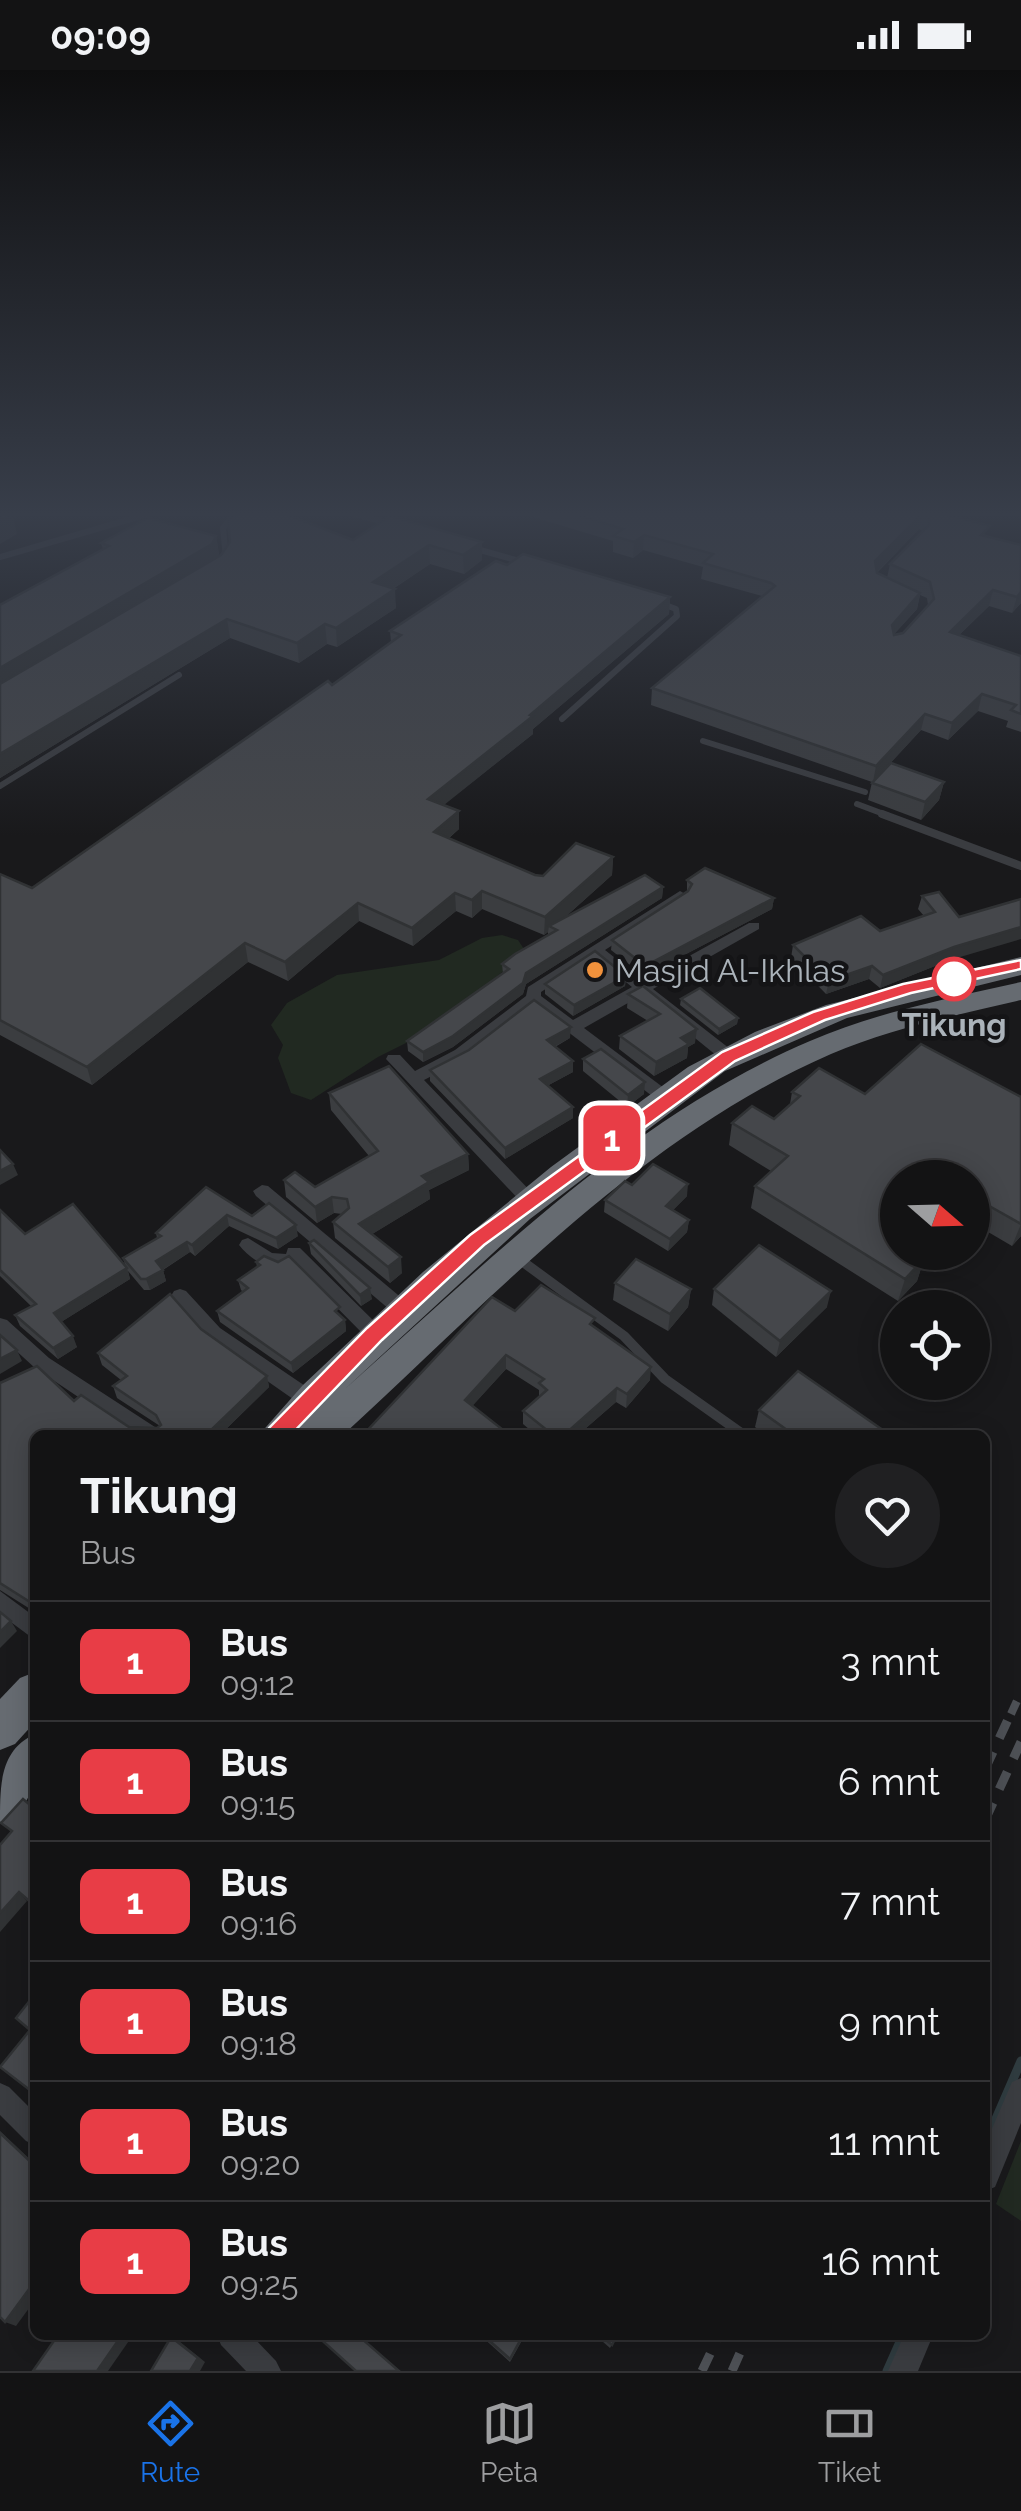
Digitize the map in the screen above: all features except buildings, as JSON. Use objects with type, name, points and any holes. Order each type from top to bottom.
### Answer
[{"type":"highway","points":[[281,1430],[375,1334],[477,1240],[728,1056],[819,1016],[909,988],[1021,966]]},
{"type":"highway","points":[[324,1430],[517,1258],[667,1132],[796,1058],[875,1028],[1021,991]]},
{"type":"highway","points":[[0,1729],[30,1697]]},
{"type":"highway","points":[[0,1800],[30,1761]]},
{"type":"street","points":[[666,1098],[534,998],[533,990],[680,895]]},
{"type":"street","points":[[578,1024],[754,926]]},
{"type":"street","points":[[594,949],[644,985],[728,1056]]},
{"type":"street","points":[[414,1079],[461,1054],[534,998]]},
{"type":"street","points":[[394,1059],[530,1199]]},
{"type":"street","points":[[262,1192],[322,1234],[402,1310]]},
{"type":"street","points":[[248,1245],[276,1262],[322,1234]]},
{"type":"street","points":[[294,1253],[375,1334]]},
{"type":"street","points":[[180,1296],[213,1332],[310,1400]]},
{"type":"street","points":[[0,1325],[35,1367],[142,1430]]},
{"type":"street","points":[[0,1601],[30,1626]]},
{"type":"street","points":[[990,2165],[1021,2090]]},
{"type":"street","points":[[0,2096],[30,2127]]},
{"type":"street","points":[[237,2340],[266,2371]]},
{"type":"street","points":[[904,2371],[917,2340]]},
{"type":"lane","points":[[562,719],[671,621]]},
{"type":"lane","points":[[0,786],[178,675]]},
{"type":"lane","points":[[703,742],[866,792]]},
{"type":"lane","points":[[857,804],[1021,866]]},
{"type":"lane","points":[[517,1258],[624,1336],[666,1379],[737,1430]]},
{"type":"shaded area","points":[[502,935],[518,940],[526,952],[434,1029],[378,1057],[311,1100],[291,1093],[278,1058],[283,1045],[271,1025],[287,1003],[337,975],[439,960],[482,938]]},
{"type":"shaded area","points":[[1021,2141],[1021,2221],[996,2204]]},
{"type":"waterway","points":[[990,2132],[1021,2061]]},
{"type":"waterway","points":[[887,2371],[901,2340]]},
{"type":"railway","points":[[1011,1714],[1021,1692]]},
{"type":"railway","points":[[990,1758],[1012,1711]]},
{"type":"railway","points":[[990,1809],[1021,1742]]},
{"type":"railway","points":[[702,2371],[717,2340]]},
{"type":"railway","points":[[732,2371],[746,2340]]},
{"type":"bus line","name":"1","points":[[282,1430],[333,1374],[477,1240],[728,1056],[819,1016],[909,988],[1021,966]]},
{"type":"place","name":"Masjid Al-Ikhlas","points":[[595,970]]},
{"type":"place","name":"Tikung","points":[[954,979]]}]
